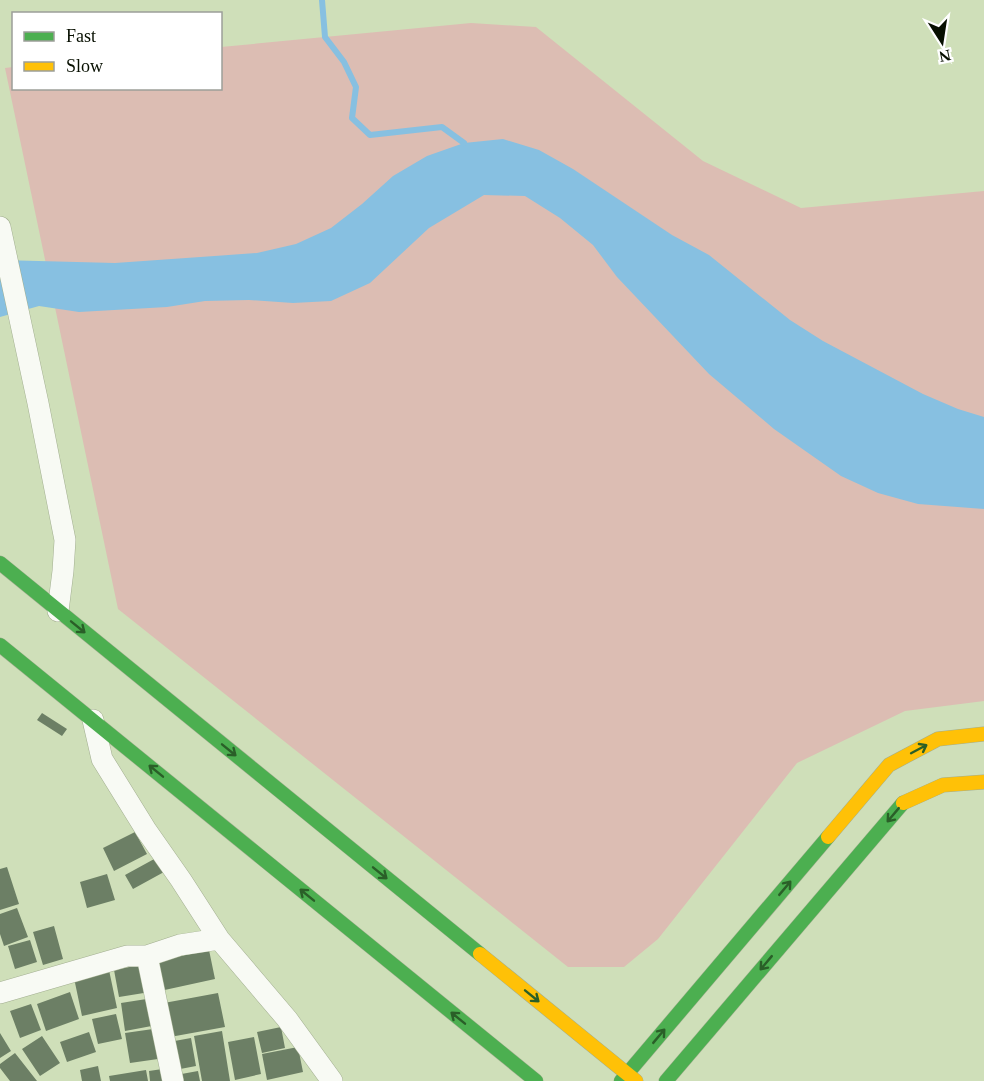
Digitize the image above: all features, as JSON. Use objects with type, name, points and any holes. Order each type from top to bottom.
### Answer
[{"type":"street","points":[[0,227],[65,540],[58,611]]},
{"type":"street","points":[[0,563],[628,1079],[889,765],[938,740],[984,734]]},
{"type":"street","points":[[0,645],[536,1081]]},
{"type":"street","points":[[93,720],[102,759],[219,939],[287,1019],[332,1081]]},
{"type":"street","points":[[666,1081],[904,802],[943,785],[984,782]]},
{"type":"street","points":[[0,993],[127,956],[147,956],[180,945],[219,939]]},
{"type":"street","points":[[147,956],[173,1081]]},
{"type":"shaded area","points":[[471,23],[536,27],[703,161],[801,208],[984,191],[984,701],[905,711],[797,763],[658,939],[624,967],[568,967],[118,609],[5,68],[12,67],[12,90],[222,90],[222,47]]},
{"type":"water","points":[[503,139],[539,150],[573,169],[672,235],[709,255],[790,320],[823,341],[923,394],[984,417],[984,509],[918,504],[878,493],[841,476],[774,429],[709,374],[617,277],[593,245],[560,218],[525,196],[484,195],[429,228],[370,283],[331,301],[293,303],[249,300],[205,301],[167,307],[79,312],[39,306],[0,317],[0,260],[115,263],[257,253],[296,244],[331,228],[393,176],[427,156],[464,143]]},
{"type":"building","points":[[42,713],[67,729],[62,736],[37,720]]},
{"type":"building","points":[[135,832],[147,854],[114,871],[103,848]]},
{"type":"building","points":[[156,858],[164,872],[133,889],[125,875]]},
{"type":"building","points":[[7,867],[19,904],[0,910],[0,869]]},
{"type":"building","points":[[107,874],[115,900],[87,908],[80,882]]},
{"type":"building","points":[[17,908],[28,937],[4,946],[0,934],[0,914]]},
{"type":"building","points":[[54,926],[63,959],[43,965],[33,932]]},
{"type":"building","points":[[30,940],[37,962],[15,969],[8,946]]},
{"type":"building","points":[[209,950],[215,979],[160,991],[153,962]]},
{"type":"building","points":[[145,964],[150,992],[119,997],[114,970]]},
{"type":"building","points":[[109,970],[117,1008],[82,1016],[74,978]]},
{"type":"building","points":[[70,992],[79,1019],[46,1031],[37,1004]]},
{"type":"building","points":[[218,993],[225,1027],[170,1037],[164,1003]]},
{"type":"building","points":[[153,998],[157,1025],[125,1031],[121,1003]]},
{"type":"building","points":[[31,1004],[41,1030],[20,1038],[10,1011]]},
{"type":"building","points":[[116,1014],[122,1039],[98,1044],[92,1019]]},
{"type":"building","points":[[281,1027],[285,1048],[262,1053],[257,1032]]},
{"type":"building","points":[[160,1028],[165,1058],[130,1063],[125,1033]]},
{"type":"building","points":[[222,1031],[230,1081],[202,1081],[194,1036]]},
{"type":"building","points":[[89,1032],[96,1052],[67,1062],[60,1042]]},
{"type":"building","points":[[0,1033],[11,1051],[0,1058]]},
{"type":"building","points":[[42,1036],[60,1063],[40,1076],[22,1049]]},
{"type":"building","points":[[254,1037],[261,1074],[235,1080],[228,1042]]},
{"type":"building","points":[[191,1038],[196,1066],[175,1070],[169,1042]]},
{"type":"building","points":[[298,1047],[303,1072],[267,1080],[262,1054]]},
{"type":"building","points":[[15,1053],[37,1081],[10,1081],[0,1068],[0,1064]]},
{"type":"building","points":[[98,1066],[101,1081],[82,1081],[80,1070]]},
{"type":"building","points":[[169,1068],[171,1081],[150,1081],[149,1071]]},
{"type":"building","points":[[146,1070],[148,1081],[110,1081],[109,1076]]},
{"type":"building","points":[[198,1071],[200,1081],[177,1081],[176,1075]]},
{"type":"waterway","points":[[322,0],[325,37],[344,62],[356,87],[352,118],[370,135],[442,127],[464,143]]},
{"type":"traffic: fast","points":[[0,563],[480,954]]},
{"type":"traffic: fast","points":[[0,645],[536,1081]]},
{"type":"traffic: fast","points":[[666,1081],[903,803]]},
{"type":"traffic: fast","points":[[621,1081],[828,837]]},
{"type":"traffic: slow","points":[[828,837],[889,765],[938,739],[984,734]]},
{"type":"traffic: slow","points":[[903,803],[943,785],[984,782]]},
{"type":"traffic: slow","points":[[480,954],[636,1081]]}]
